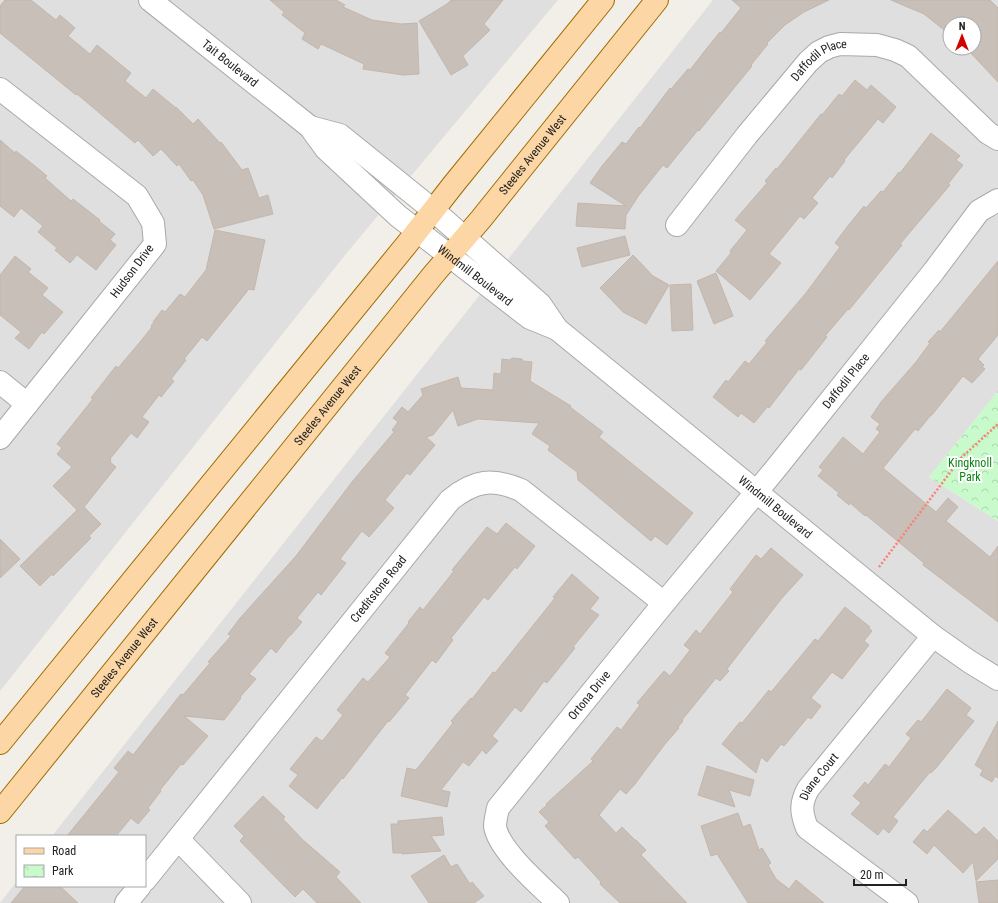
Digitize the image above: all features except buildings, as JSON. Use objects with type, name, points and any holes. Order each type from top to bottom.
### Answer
[{"type":"main road","points":[[0,743],[417,231],[438,214],[603,0]]},
{"type":"main road","name":"Steeles Avenue West","points":[[0,812],[657,0]]},
{"type":"street","name":"Tait Boulevard","points":[[150,0],[310,127],[326,148],[396,214]]},
{"type":"street","name":"Daffodil Place","points":[[677,225],[747,134],[808,62],[819,52],[840,44],[877,44],[908,56],[988,133],[998,140]]},
{"type":"street","name":"Hudson Drive","points":[[0,89],[137,196],[153,222],[155,244],[0,438]]},
{"type":"street","name":"Tait Boulevard","points":[[310,127],[340,135],[438,214]]},
{"type":"street","name":"Daffodil Place","points":[[757,491],[934,271],[979,212],[998,200]]},
{"type":"street","name":"Windmill Boulevard","points":[[396,214],[530,318],[557,329]]},
{"type":"street","name":"Windmill Boulevard","points":[[438,214],[540,304],[557,329],[933,636],[970,662],[998,679]]},
{"type":"street","points":[[0,382],[27,404]]},
{"type":"street","name":"Creditstone Road","points":[[146,879],[450,500],[464,489],[479,484],[495,482],[521,490],[664,603]]},
{"type":"street","name":"Ortona Drive","points":[[558,903],[500,842],[495,826],[498,808],[757,491]]},
{"type":"street","name":"Diane Court","points":[[907,903],[807,828],[802,814],[802,799],[808,789],[933,636]]},
{"type":"street","points":[[178,839],[240,903]]},
{"type":"street","points":[[126,903],[139,887]]},
{"type":"path","points":[[868,582],[961,458],[998,424]]},
{"type":"shaded area","points":[[0,0],[558,0],[345,255],[0,691]]},
{"type":"shaded area","points":[[713,0],[998,0],[998,391],[929,477],[998,521],[998,903],[0,903],[16,882],[16,887],[146,887],[146,835],[53,835]]},
{"type":"green space","name":"Kingknoll Park","points":[[998,391],[998,521],[929,477]]}]
